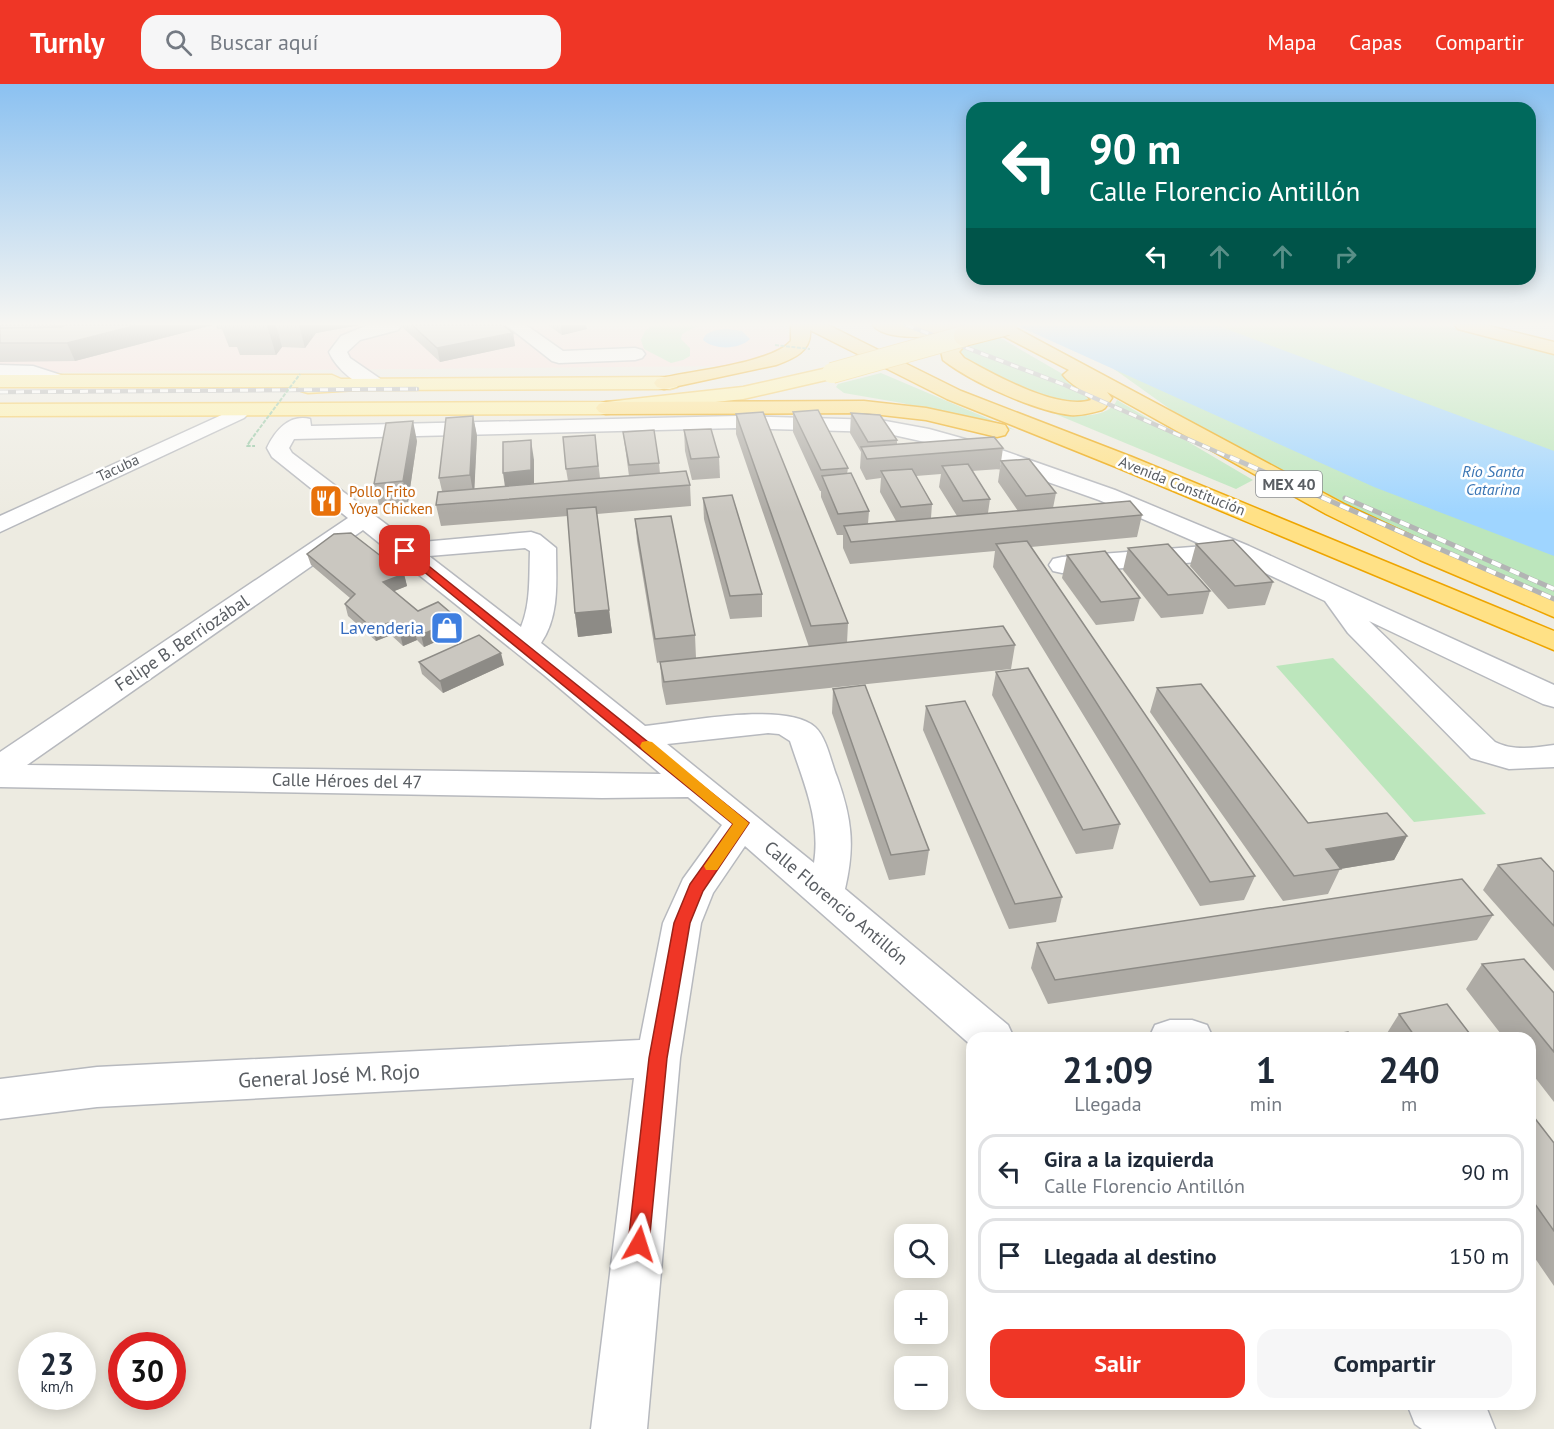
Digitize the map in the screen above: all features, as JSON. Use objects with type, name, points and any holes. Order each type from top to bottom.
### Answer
[{"type":"highway","name":"Avenida Constitución","points":[[940,388],[1554,641]]},
{"type":"highway","points":[[977,388],[1058,425],[1124,462]]},
{"type":"highway","points":[[1014,388],[1053,405],[1076,409],[1098,404],[1102,399],[1092,388]]},
{"type":"highway","name":"MEX 40","points":[[1115,388],[1335,509],[1429,554],[1554,609]]},
{"type":"highway","points":[[606,408],[894,409],[974,424],[1124,462]]},
{"type":"main road","points":[[351,388],[365,392],[606,408],[743,393],[756,388]]},
{"type":"main road","points":[[365,392],[446,388]]},
{"type":"main road","points":[[0,393],[317,406],[418,428]]},
{"type":"main road","points":[[0,410],[317,406]]},
{"type":"main road","points":[[0,418],[237,414],[317,406]]},
{"type":"street","points":[[287,433],[317,406],[365,392],[362,388]]},
{"type":"street","name":"Tacuba","points":[[0,525],[237,414]]},
{"type":"street","points":[[287,433],[418,428],[738,422],[880,426],[930,436],[992,454],[1107,495],[1240,550],[1554,697]]},
{"type":"street","name":"Calle Florencio Antillón","points":[[287,433],[278,448],[283,458],[364,518],[742,823],[986,1032]]},
{"type":"street","name":"Felipe B. Berriozábal","points":[[0,768],[364,518]]},
{"type":"street","points":[[405,551],[520,540],[538,543],[543,548],[541,614],[532,637],[524,646]]},
{"type":"street","points":[[1062,565],[1240,550]]},
{"type":"street","points":[[1331,594],[1358,627],[1483,750],[1501,758],[1554,756]]},
{"type":"street","points":[[636,737],[768,723],[783,723],[795,728],[805,736],[831,816],[834,842],[825,893]]},
{"type":"street","name":"Calle Héroes del 47","points":[[0,776],[641,787],[694,785]]},
{"type":"street","points":[[619,1429],[658,1058],[682,923],[696,889],[742,823]]},
{"type":"street","name":"General José M. Rojo","points":[[0,1099],[97,1088],[658,1058]]},
{"type":"street","points":[[1443,1410],[1467,1429]]},
{"type":"path","points":[[250,441],[290,388]]},
{"type":"green space","points":[[837,388],[916,388],[1015,430],[902,403],[844,393]]},
{"type":"green space","points":[[1025,388],[1086,388],[1091,394],[1089,400],[1082,402],[1056,401]]},
{"type":"green space","name":"Río Santa Catarina","points":[[1140,388],[1554,388],[1554,601],[1432,548],[1216,442]]},
{"type":"green space","points":[[1117,400],[1253,480],[1236,489],[1053,413],[1097,414],[1112,407]]},
{"type":"green space","points":[[1333,658],[1486,814],[1414,822],[1276,666]]},
{"type":"water","name":"Río Santa Catarina","points":[[1155,388],[1384,388],[1554,451],[1554,556],[1374,487]]},
{"type":"building","points":[[818,410],[848,468],[821,470],[793,412]]},
{"type":"building","points":[[763,412],[848,623],[811,626],[736,414]]},
{"type":"building","points":[[851,413],[880,415],[897,440],[868,442]]},
{"type":"building","points":[[473,416],[470,475],[439,478],[446,418]]},
{"type":"building","points":[[413,421],[403,481],[374,484],[386,423]]},
{"type":"building","points":[[711,429],[719,457],[691,459],[684,430]]},
{"type":"building","points":[[654,430],[659,463],[629,465],[623,432]]},
{"type":"building","points":[[595,435],[598,466],[566,469],[563,437]]},
{"type":"building","points":[[994,437],[1003,448],[867,459],[861,447]]},
{"type":"building","points":[[531,440],[531,470],[503,473],[503,442]]},
{"type":"building","points":[[1029,459],[1056,493],[1026,496],[1001,461]]},
{"type":"building","points":[[968,464],[990,499],[963,501],[942,466]]},
{"type":"building","points":[[912,469],[932,504],[901,507],[881,471]]},
{"type":"building","points":[[686,471],[690,485],[436,505],[438,492]]},
{"type":"building","points":[[851,473],[869,511],[838,514],[822,476]]},
{"type":"building","points":[[732,495],[762,594],[730,596],[703,498]]},
{"type":"building","points":[[1130,501],[1142,515],[851,542],[844,526]]},
{"type":"building","points":[[596,507],[609,610],[575,613],[567,509]]},
{"type":"building","points":[[671,516],[695,635],[655,639],[635,519]]},
{"type":"building","points":[[351,533],[404,574],[383,582],[418,611],[438,602],[458,619],[421,635],[413,628],[400,634],[388,623],[373,629],[345,604],[355,594],[307,554],[334,534]]},
{"type":"building","points":[[1233,540],[1273,582],[1235,586],[1196,544]]},
{"type":"building","points":[[1027,541],[1255,876],[1210,882],[996,544]]},
{"type":"building","points":[[1168,544],[1210,591],[1168,595],[1128,548]]},
{"type":"building","points":[[1105,551],[1140,598],[1101,602],[1067,555]]},
{"type":"building","points":[[1003,626],[1015,645],[664,682],[660,662]]},
{"type":"building","points":[[479,635],[501,653],[440,681],[419,662]]},
{"type":"building","points":[[1028,668],[1120,824],[1083,830],[996,672]]},
{"type":"building","points":[[1201,684],[1308,823],[1387,813],[1407,836],[1326,849],[1341,869],[1294,876],[1157,688]]},
{"type":"building","points":[[865,685],[929,850],[891,855],[833,689]]},
{"type":"building","points":[[965,701],[1062,897],[1015,904],[926,706]]},
{"type":"building","points":[[1541,858],[1554,872],[1554,926],[1498,865]]},
{"type":"building","points":[[1462,879],[1493,915],[1055,980],[1037,943]]},
{"type":"building","points":[[1524,959],[1554,993],[1554,1052],[1482,964]]},
{"type":"building","points":[[1447,1004],[1468,1032],[1412,1032],[1399,1014]]},
{"type":"building","points":[[1536,1120],[1554,1143],[1554,1231],[1536,1206]]},
{"type":"railway","points":[[1071,388],[1233,459]]},
{"type":"railway","points":[[0,392],[417,389]]},
{"type":"railway","points":[[1230,457],[1554,599]]},
{"type":"railway","points":[[1345,498],[1554,589]]},
{"type":"slow traffic","points":[[647,746],[742,823],[712,866]]},
{"type":"place","name":"Pollo Frito Yoya Chicken","points":[[326,501]]},
{"type":"place","name":"Lavenderia","points":[[447,628]]},
{"type":"route","points":[[405,551],[742,823],[696,889],[682,923],[658,1058],[639,1244]]}]
